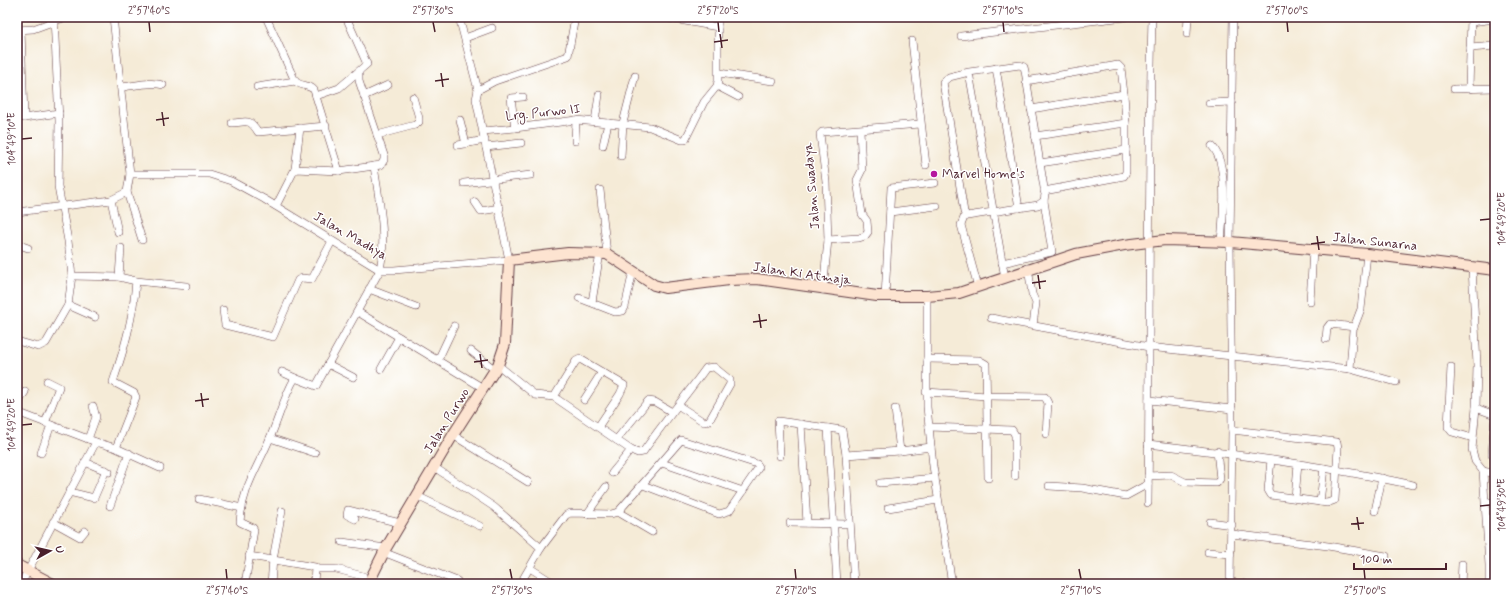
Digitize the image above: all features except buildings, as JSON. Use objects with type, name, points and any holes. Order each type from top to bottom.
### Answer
[{"type":"street","points":[[59,113],[20,117],[19,30],[33,29],[54,20],[66,17]]},
{"type":"street","points":[[113,17],[130,174],[128,192],[142,240]]},
{"type":"street","points":[[266,17],[295,81],[301,85],[310,86],[316,96],[339,171]]},
{"type":"street","points":[[316,96],[339,88],[367,64],[346,17]]},
{"type":"street","points":[[459,17],[478,90],[476,99],[500,208],[509,260],[568,253],[604,253]]},
{"type":"street","points":[[478,90],[495,81],[567,57],[571,49],[575,17]]},
{"type":"street","points":[[663,17],[718,27]]},
{"type":"street","points":[[718,17],[719,73],[717,86],[738,97]]},
{"type":"street","points":[[961,36],[1105,18],[1125,17]]},
{"type":"street","points":[[1148,503],[1151,241],[1150,110],[1152,17]]},
{"type":"street","points":[[1187,34],[1188,17]]},
{"type":"street","points":[[1148,476],[1171,475],[1185,482],[1217,483],[1220,479],[1224,452],[1232,430],[1227,355],[1226,242],[1227,102],[1233,17]]},
{"type":"street","points":[[1469,89],[1471,19],[1495,19]]},
{"type":"street","points":[[17,341],[38,347],[46,343],[68,305],[72,276],[58,186],[59,113],[54,20]]},
{"type":"street","points":[[465,38],[492,28]]},
{"type":"street","points":[[912,41],[920,124],[926,166]]},
{"type":"street","points":[[1470,48],[1495,46],[1495,52]]},
{"type":"street","points":[[978,287],[961,225],[965,215],[943,82],[949,77],[969,72],[1022,65],[1040,163],[1052,252],[1002,263]]},
{"type":"street","points":[[1026,81],[1118,65],[1121,68],[1126,123],[1126,172],[1123,176],[1044,191]]},
{"type":"street","points":[[996,68],[1019,208]]},
{"type":"street","points":[[969,72],[992,211],[1005,278]]},
{"type":"street","points":[[295,169],[339,171],[381,165],[384,160],[358,73]]},
{"type":"street","points":[[719,73],[773,81]]},
{"type":"street","points":[[622,156],[623,123],[635,76]]},
{"type":"street","points":[[257,87],[295,81]]},
{"type":"street","points":[[121,87],[144,86],[150,83],[164,85]]},
{"type":"street","points":[[364,96],[388,85]]},
{"type":"street","name":"Lrg. Purwo II","points":[[483,131],[576,120],[623,123],[650,127],[685,140],[707,96],[717,86]]},
{"type":"street","points":[[1454,89],[1495,88]]},
{"type":"street","points":[[1031,109],[1124,94]]},
{"type":"street","points":[[595,121],[599,95]]},
{"type":"street","points":[[377,135],[415,125],[418,122],[419,118],[413,97]]},
{"type":"street","points":[[515,128],[511,98],[523,97]]},
{"type":"street","points":[[1209,103],[1227,102]]},
{"type":"street","points":[[460,120],[466,144]]},
{"type":"street","points":[[575,142],[576,120]]},
{"type":"street","points":[[232,122],[251,122],[258,132],[326,126]]},
{"type":"street","points":[[603,145],[608,122]]},
{"type":"street","points":[[1035,136],[1126,123]]},
{"type":"street","name":"Jalan Swadaya","points":[[822,290],[828,240],[826,182],[819,136],[822,132],[920,124]]},
{"type":"street","points":[[276,206],[295,169],[300,128]]},
{"type":"street","points":[[828,240],[859,238],[865,236],[868,232],[867,221],[862,214],[857,180],[862,170],[860,130]]},
{"type":"street","points":[[458,145],[521,143]]},
{"type":"street","points":[[1212,146],[1219,157],[1221,167],[1226,242]]},
{"type":"street","points":[[1040,163],[1126,150]]},
{"type":"street","points":[[282,372],[316,386],[380,270],[383,252],[383,230],[374,166]]},
{"type":"street","name":"Jalan Madhya","points":[[130,174],[212,175],[231,181],[276,206],[380,270],[509,260]]},
{"type":"street","points":[[464,183],[493,178],[531,175]]},
{"type":"street","points":[[885,297],[891,188],[934,183]]},
{"type":"street","points":[[592,302],[604,253],[600,190]]},
{"type":"street","points":[[17,212],[111,200],[128,192]]},
{"type":"street","points":[[111,200],[118,232]]},
{"type":"street","points":[[965,215],[1038,205],[1044,201]]},
{"type":"street","points":[[475,202],[481,211],[500,208]]},
{"type":"street","points":[[890,212],[937,206]]},
{"type":"street","points":[[223,310],[225,325],[273,337],[298,280],[300,278],[312,279],[332,241]]},
{"type":"street","name":"Jalan Ki Atmaja","points":[[604,253],[654,285],[665,288],[728,280],[757,279],[822,290],[885,297],[927,296],[959,292],[1005,278],[1028,268],[1076,254],[1151,241],[1226,242]]},
{"type":"street","name":"Jalan Sunarna","points":[[1226,242],[1367,254],[1495,270]]},
{"type":"street","points":[[17,244],[28,248]]},
{"type":"street","points":[[119,277],[121,248]]},
{"type":"street","points":[[1310,302],[1312,249]]},
{"type":"street","points":[[1350,369],[1354,327],[1361,309],[1367,254]]},
{"type":"street","name":"Jalan Purwo","points":[[366,580],[453,435],[496,367],[505,344],[509,260]]},
{"type":"street","points":[[1472,267],[1477,365],[1473,456],[1483,471],[1487,518],[1492,547],[1492,566],[1488,584]]},
{"type":"street","points":[[1028,268],[1032,296],[1036,303],[1033,325]]},
{"type":"street","points":[[580,298],[615,312],[623,311],[633,271]]},
{"type":"street","points":[[72,276],[119,277],[136,281],[186,286]]},
{"type":"street","points":[[116,448],[136,397],[134,393],[112,382],[124,351],[134,311],[136,281]]},
{"type":"street","points":[[369,289],[416,307]]},
{"type":"street","points":[[927,296],[928,359],[926,392],[929,428],[938,500],[952,584]]},
{"type":"street","points":[[68,305],[95,317]]},
{"type":"street","points":[[358,312],[483,388]]},
{"type":"street","points":[[991,318],[1150,347],[1350,369],[1396,382]]},
{"type":"street","points":[[1326,339],[1327,328],[1330,324],[1354,327]]},
{"type":"street","points":[[438,360],[454,326]]},
{"type":"street","points":[[381,369],[399,337]]},
{"type":"street","points":[[471,351],[535,394],[554,397],[616,440],[638,453],[643,452],[672,412],[679,406],[708,367],[714,367],[730,380],[730,384],[709,421],[704,422],[679,406]]},
{"type":"street","points":[[554,397],[577,360],[581,359],[624,386],[598,427]]},
{"type":"street","points":[[928,359],[984,362],[987,369],[986,430],[988,478]]},
{"type":"street","points":[[328,364],[353,377]]},
{"type":"street","points":[[1451,367],[1448,427],[1452,432],[1473,438]]},
{"type":"street","points":[[584,400],[602,372]]},
{"type":"street","points":[[245,584],[254,530],[253,528],[240,522],[248,482],[270,438],[290,387],[296,378]]},
{"type":"street","points":[[41,453],[59,388],[46,381]]},
{"type":"street","points":[[17,404],[24,392]]},
{"type":"street","points":[[926,392],[987,396],[1045,397],[1048,403],[1046,434]]},
{"type":"street","points":[[1149,400],[1230,409]]},
{"type":"street","points":[[616,440],[648,401],[656,402],[672,412]]},
{"type":"street","points":[[88,439],[96,417],[93,406]]},
{"type":"street","points":[[1476,408],[1495,416],[1492,454]]},
{"type":"street","points":[[895,409],[900,451]]},
{"type":"street","points":[[17,412],[129,453],[160,468]]},
{"type":"street","points":[[780,456],[778,421],[842,430],[846,455],[854,584]]},
{"type":"street","points":[[801,424],[806,523]]},
{"type":"street","points":[[828,428],[838,584]]},
{"type":"street","points":[[929,428],[1013,431],[1015,435],[1015,476]]},
{"type":"street","points":[[1232,430],[1335,441],[1338,445],[1334,500],[1327,503],[1271,495],[1268,490],[1271,460]]},
{"type":"street","points":[[453,435],[528,482]]},
{"type":"street","points":[[270,438],[315,454]]},
{"type":"street","points":[[520,584],[541,548],[566,515],[570,513],[611,514],[618,512],[662,463],[679,441],[683,440],[757,464],[759,469],[729,511],[719,514],[643,485]]},
{"type":"street","points":[[21,584],[96,442]]},
{"type":"street","points":[[1148,444],[1224,452],[1336,469],[1413,485]]},
{"type":"street","points":[[846,455],[931,447]]},
{"type":"street","points":[[612,473],[631,450]]},
{"type":"street","points":[[1224,452],[1229,525],[1232,534],[1229,554],[1230,583],[1245,584]]},
{"type":"street","points":[[110,506],[129,453]]},
{"type":"street","points":[[69,492],[94,498],[108,471],[85,462]]},
{"type":"street","points":[[662,463],[743,491]]},
{"type":"street","points":[[1295,498],[1298,464]]},
{"type":"street","points":[[434,467],[494,507],[541,548]]},
{"type":"street","points":[[1320,502],[1324,468]]},
{"type":"street","points":[[1483,471],[1495,474]]},
{"type":"street","points":[[880,483],[935,478]]},
{"type":"street","points":[[1375,511],[1382,478]]},
{"type":"street","points":[[1049,486],[1082,488],[1126,496],[1148,484]]},
{"type":"street","points":[[587,514],[606,487]]},
{"type":"street","points":[[417,496],[480,526]]},
{"type":"street","points":[[199,499],[242,508]]},
{"type":"street","points":[[888,508],[938,500]]},
{"type":"street","points":[[1486,501],[1495,504]]},
{"type":"street","points":[[355,519],[347,515],[349,510],[400,523]]},
{"type":"street","points":[[271,584],[273,559],[282,511]]},
{"type":"street","points":[[618,512],[652,532]]},
{"type":"street","points":[[1487,518],[1495,519]]},
{"type":"street","points":[[53,522],[80,537],[85,531]]},
{"type":"street","points":[[790,523],[850,524]]},
{"type":"street","points":[[1213,523],[1229,525]]},
{"type":"street","points":[[1232,534],[1328,546],[1386,556]]},
{"type":"street","points":[[342,542],[384,550],[457,581]]},
{"type":"street","points":[[1211,552],[1229,554]]},
{"type":"street","points":[[249,556],[310,565],[316,569],[336,569],[366,580]]},
{"type":"street","points":[[1461,584],[1462,564]]},
{"type":"street","points":[[17,565],[53,584]]},
{"type":"street","points":[[530,568],[555,584]]},
{"type":"street","points":[[314,584],[316,569]]},
{"type":"place","name":"Marvel Home's","points":[[934,174]]}]
